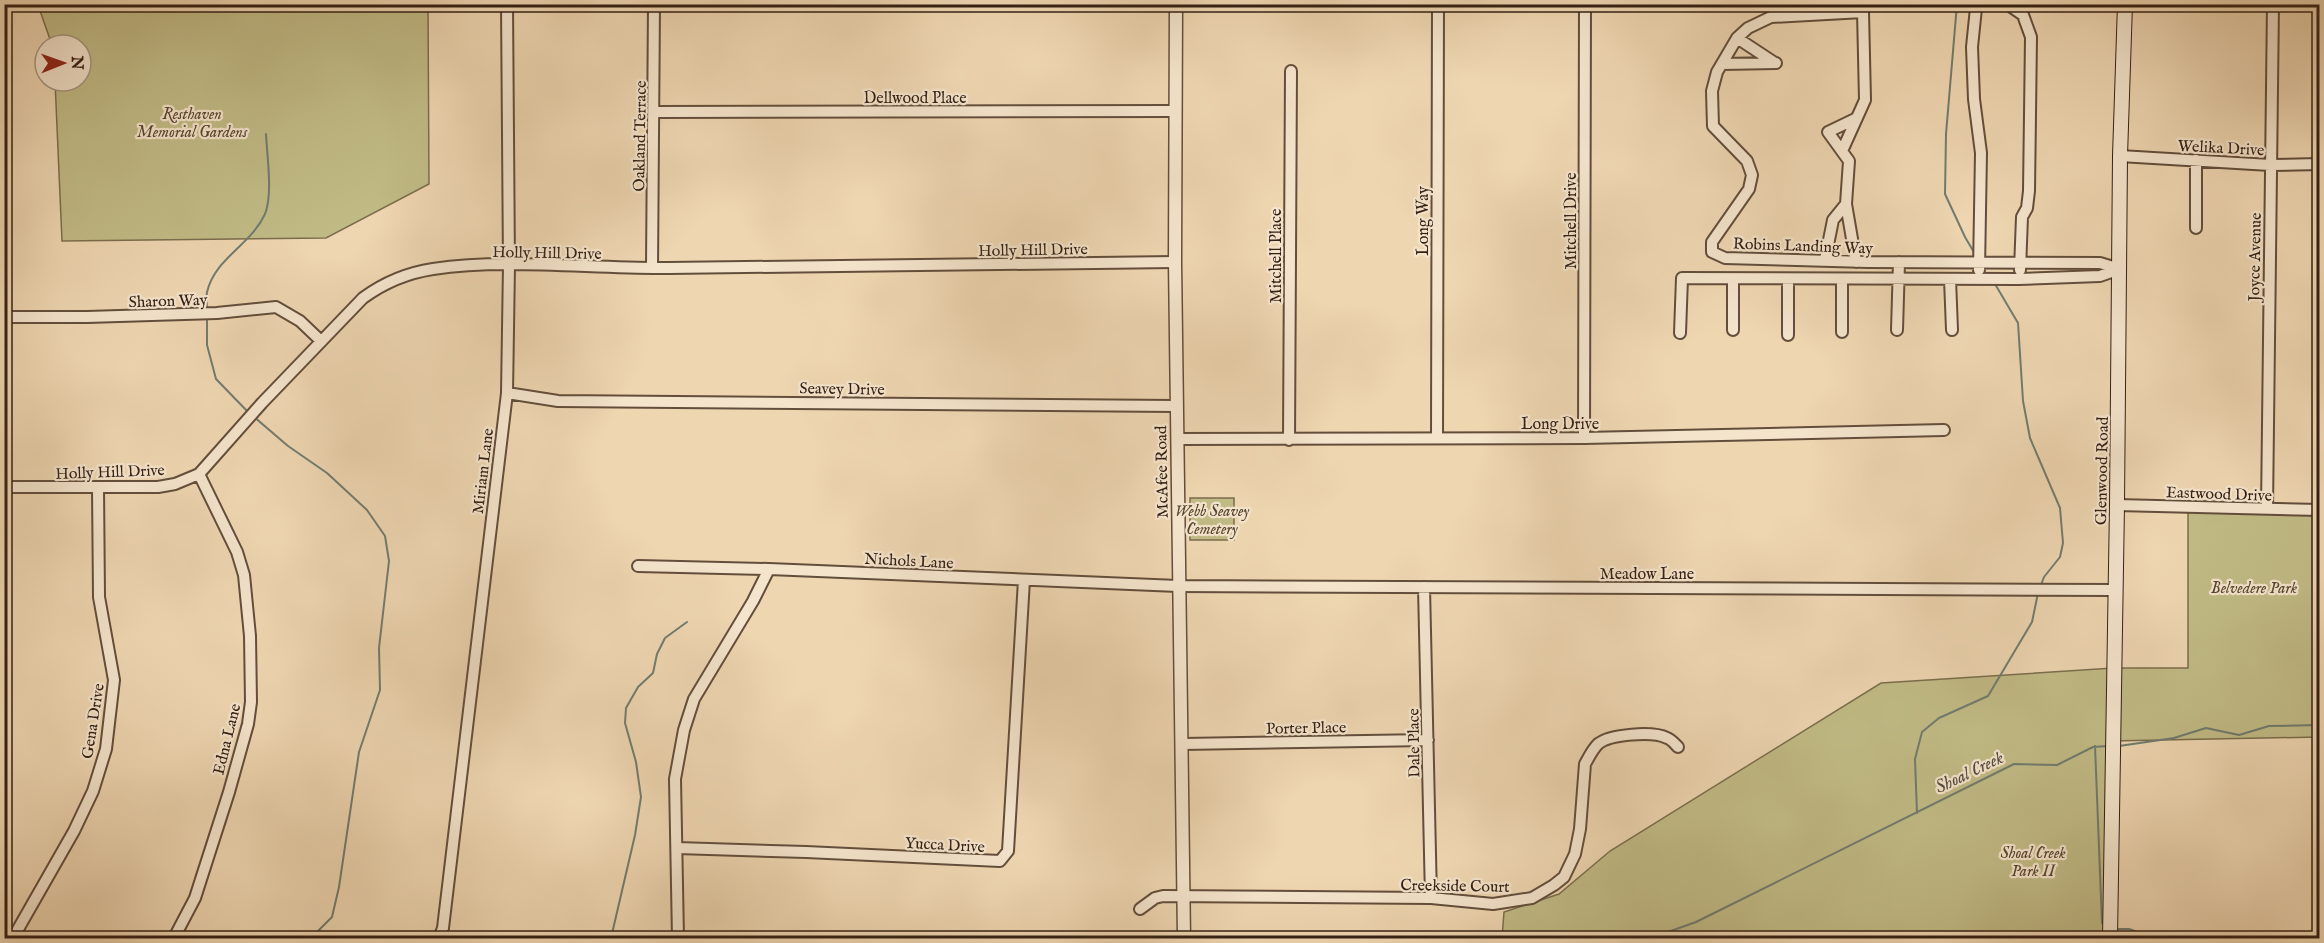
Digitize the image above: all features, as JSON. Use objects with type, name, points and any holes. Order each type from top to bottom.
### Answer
[{"type":"main road","name":"Glenwood Road","points":[[2110,939],[2120,156],[2125,4]]},
{"type":"street","name":"Miriam Lane","points":[[440,939],[507,393],[509,265],[507,4]]},
{"type":"street","name":"Oakland Terrace","points":[[652,268],[654,4]]},
{"type":"street","name":"McAfee Road","points":[[1176,4],[1176,406],[1183,744],[1184,939]]},
{"type":"street","name":"Long Way","points":[[1437,438],[1438,4]]},
{"type":"street","name":"Mitchell Drive","points":[[1584,438],[1585,4]]},
{"type":"street","points":[[1980,279],[1978,263],[1982,207],[1981,153],[1974,99],[1972,47],[1976,8],[1983,4]]},
{"type":"street","points":[[2007,4],[2023,15],[2031,37],[2029,191],[2027,207],[2022,217],[2019,279]]},
{"type":"street","name":"Joyce Avenue","points":[[2267,509],[2273,4]]},
{"type":"street","name":"Robins Landing Way","points":[[1857,118],[1865,100],[1863,12],[1772,17],[1748,28],[1737,38],[1717,72],[1712,91],[1713,126],[1747,161],[1752,176],[1749,189],[1712,242],[1712,252],[1725,258],[1856,262],[2100,263],[2120,269]]},
{"type":"street","points":[[1722,64],[1776,63],[1737,38]]},
{"type":"street","name":"Mitchell Place","points":[[1289,440],[1291,71]]},
{"type":"street","name":"Dellwood Place","points":[[654,112],[1176,111]]},
{"type":"street","points":[[1842,151],[1857,118]]},
{"type":"street","points":[[1856,262],[1846,204],[1849,161],[1828,132],[1857,118]]},
{"type":"street","name":"Welika Drive","points":[[2120,156],[2270,165],[2319,164]]},
{"type":"street","points":[[2196,160],[2196,228]]},
{"type":"street","points":[[1825,260],[1833,220],[1846,204]]},
{"type":"street","name":"Holly Hill Drive","points":[[4,487],[98,489],[158,487],[175,484],[198,474],[363,298],[380,286],[401,276],[456,266],[509,265],[652,268],[1175,262]]},
{"type":"street","points":[[1868,262],[1868,279]]},
{"type":"street","points":[[1897,330],[1899,262]]},
{"type":"street","points":[[1937,263],[1938,279]]},
{"type":"street","name":"Robins Landing Way","points":[[1680,333],[1682,278],[1733,280],[2019,279],[2100,276],[2120,269]]},
{"type":"street","points":[[1788,279],[1788,335]]},
{"type":"street","points":[[1842,279],[1842,332]]},
{"type":"street","points":[[1950,279],[1952,330]]},
{"type":"street","points":[[1733,280],[1733,330]]},
{"type":"street","name":"Sharon Way","points":[[4,316],[87,317],[217,313],[276,307],[300,321],[321,341]]},
{"type":"street","name":"Seavey Drive","points":[[507,393],[558,401],[1176,406]]},
{"type":"street","name":"Long Drive","points":[[1177,439],[1584,438],[1944,430]]},
{"type":"street","name":"Edna Lane","points":[[174,939],[195,898],[229,792],[248,724],[251,702],[250,636],[244,575],[237,552],[219,511],[198,474]]},
{"type":"street","name":"Gena Drive","points":[[13,939],[74,831],[93,791],[106,749],[114,680],[99,597],[98,489]]},
{"type":"street","name":"Eastwood Drive","points":[[2117,505],[2319,510]]},
{"type":"street","name":"Nichols Lane","points":[[638,566],[769,569],[1178,586]]},
{"type":"street","points":[[678,939],[675,779],[684,730],[694,699],[748,610],[769,569]]},
{"type":"street","name":"Yucca Drive","points":[[677,848],[1000,861],[1008,851],[1024,580]]},
{"type":"street","name":"Meadow Lane","points":[[1178,586],[2116,590]]},
{"type":"street","name":"Dale Place","points":[[1424,587],[1431,898]]},
{"type":"street","name":"Creekside Court","points":[[1140,909],[1155,898],[1185,896],[1431,898],[1455,902],[1507,903],[1532,898],[1564,877],[1575,854],[1580,828],[1585,764],[1591,752],[1611,737],[1636,734],[1667,737],[1678,747]]},
{"type":"street","name":"Porter Place","points":[[1183,744],[1428,740]]},
{"type":"green space","name":"Resthaven Memorial Gardens","points":[[38,5],[428,5],[429,184],[326,238],[62,241],[56,93],[93,93],[93,33],[48,33]]},
{"type":"green space","name":"Webb Seavey Cemetery","points":[[1190,498],[1234,498],[1234,540],[1190,540]]},
{"type":"green space","points":[[2188,506],[2319,506],[2319,737],[2111,741],[2110,938],[1502,938],[1504,912],[1559,894],[1610,851],[1881,683],[2114,668],[2188,668]]},
{"type":"waterway","points":[[1957,4],[1946,134],[1945,194],[1975,254]]},
{"type":"waterway","points":[[207,310],[207,294],[217,270],[259,225],[265,214],[269,196],[266,134]]},
{"type":"waterway","points":[[1995,284],[2018,323],[2023,401],[2030,438],[2060,508],[2063,543],[2060,557],[2044,577],[2041,585]]},
{"type":"waterway","points":[[207,316],[207,345],[216,379],[249,413]]},
{"type":"waterway","points":[[253,416],[288,446],[327,473],[367,510],[385,536],[389,561],[379,648],[380,690],[359,752],[339,887],[332,917],[311,938]]},
{"type":"waterway","points":[[1917,813],[1915,759],[1922,732],[1939,718],[1988,696],[2032,622],[2038,593]]},
{"type":"waterway","points":[[611,938],[635,835],[641,797],[636,762],[625,723],[626,708],[638,687],[653,673],[657,654],[665,638],[687,622]]},
{"type":"waterway","name":"Shoal Creek","points":[[2119,746],[2174,738],[2206,728],[2239,735],[2269,726],[2320,725]]},
{"type":"waterway","points":[[2095,746],[2102,923],[2105,925]]},
{"type":"waterway","name":"Shoal Creek","points":[[1651,938],[1696,922],[2014,764],[2057,765],[2093,747],[2108,746]]},
{"type":"waterway","points":[[2115,929],[2129,929],[2155,938]]},
{"type":"park label","name":"Belvedere Park","points":[[2254,587]]},
{"type":"park label","name":"Shoal Creek Park II","points":[[2033,861]]}]
